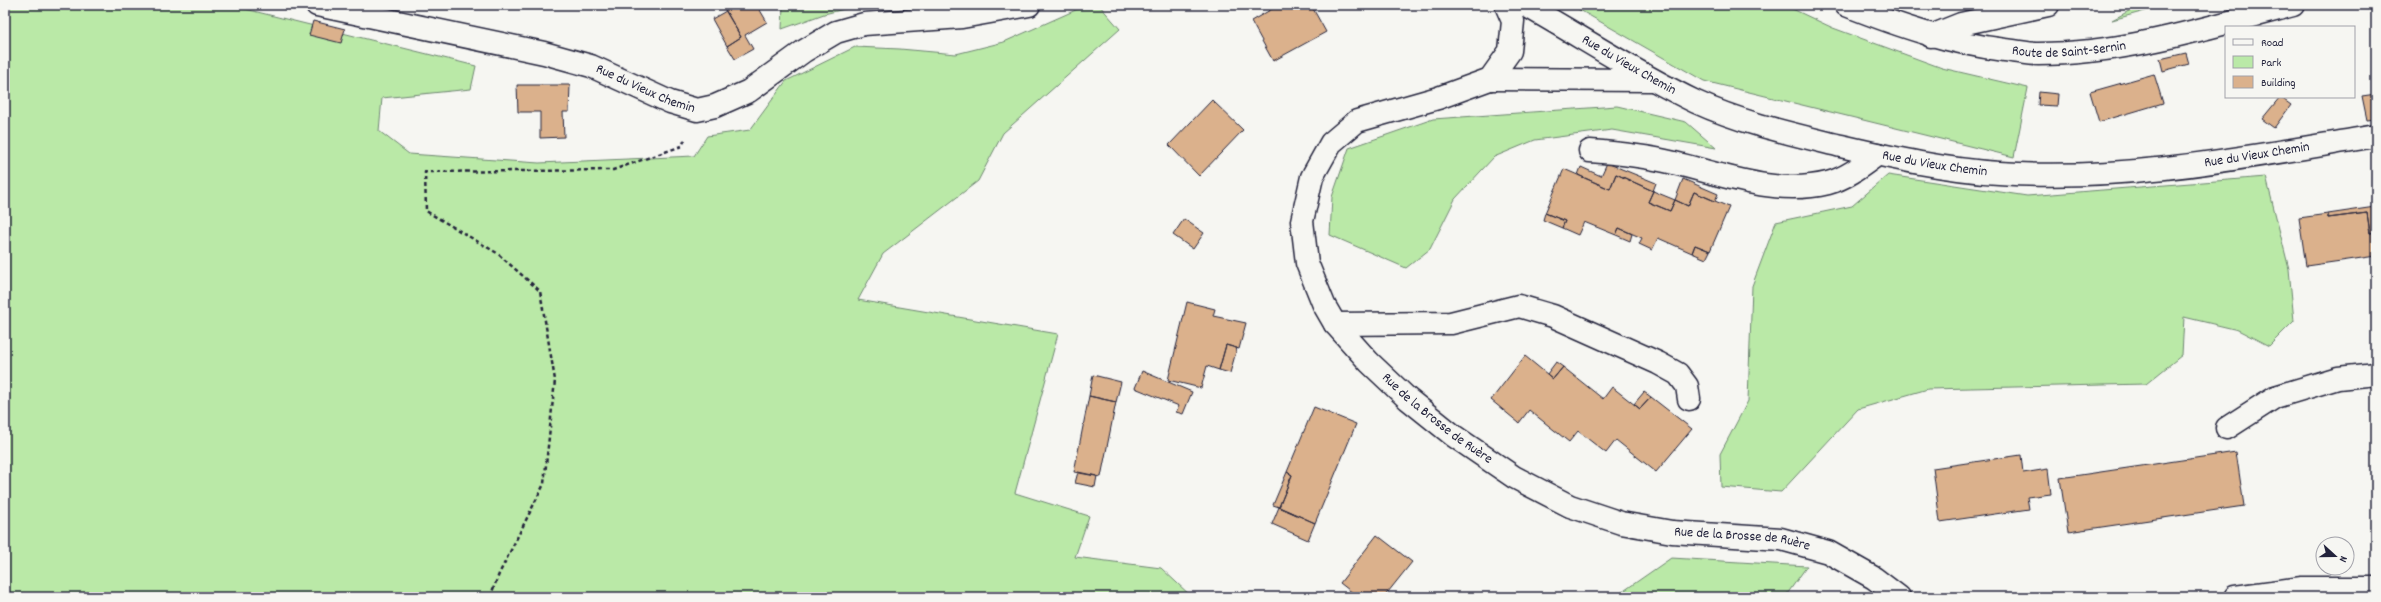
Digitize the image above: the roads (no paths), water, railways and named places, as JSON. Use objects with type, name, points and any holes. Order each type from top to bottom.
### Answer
[{"type":"street","name":"Rue du Vieux Chemin","points":[[317,5],[544,53],[590,66],[670,102],[697,110],[715,106],[748,91],[804,51],[836,32],[864,24],[962,16],[1029,5]]},
{"type":"street","points":[[1490,79],[1510,51],[1513,20],[1506,5]]},
{"type":"street","name":"Rue du Vieux Chemin","points":[[1525,5],[1654,80],[1697,102],[1749,122],[1878,154],[1940,167],[2000,173],[2068,175],[2137,172],[2376,136]]},
{"type":"street","name":"Route de Saint-Sernin","points":[[1846,5],[1931,36],[1979,47],[2038,54],[2102,50],[2158,39],[2293,5]]},
{"type":"street","points":[[1931,36],[1961,24],[2048,5]]},
{"type":"street","name":"Rue de la Brosse de Ruère","points":[[1654,80],[1490,79],[1438,98],[1356,121],[1331,143],[1312,177],[1302,221],[1307,263],[1324,305],[1335,324],[1370,362],[1408,399],[1454,436],[1514,477],[1570,506],[1621,523],[1672,532],[1781,539],[1828,552],[1874,578],[1899,597]]},
{"type":"street","points":[[1590,151],[1632,154],[1674,163],[1740,182],[1792,188],[1829,183],[1853,173],[1878,154]]},
{"type":"street","points":[[1335,324],[1451,323],[1519,306],[1553,316],[1671,370],[1678,374],[1687,386],[1689,399]]},
{"type":"street","points":[[2227,428],[2275,397],[2338,378],[2376,374]]},
{"type":"street","points":[[2235,597],[2302,588],[2376,588]]}]
